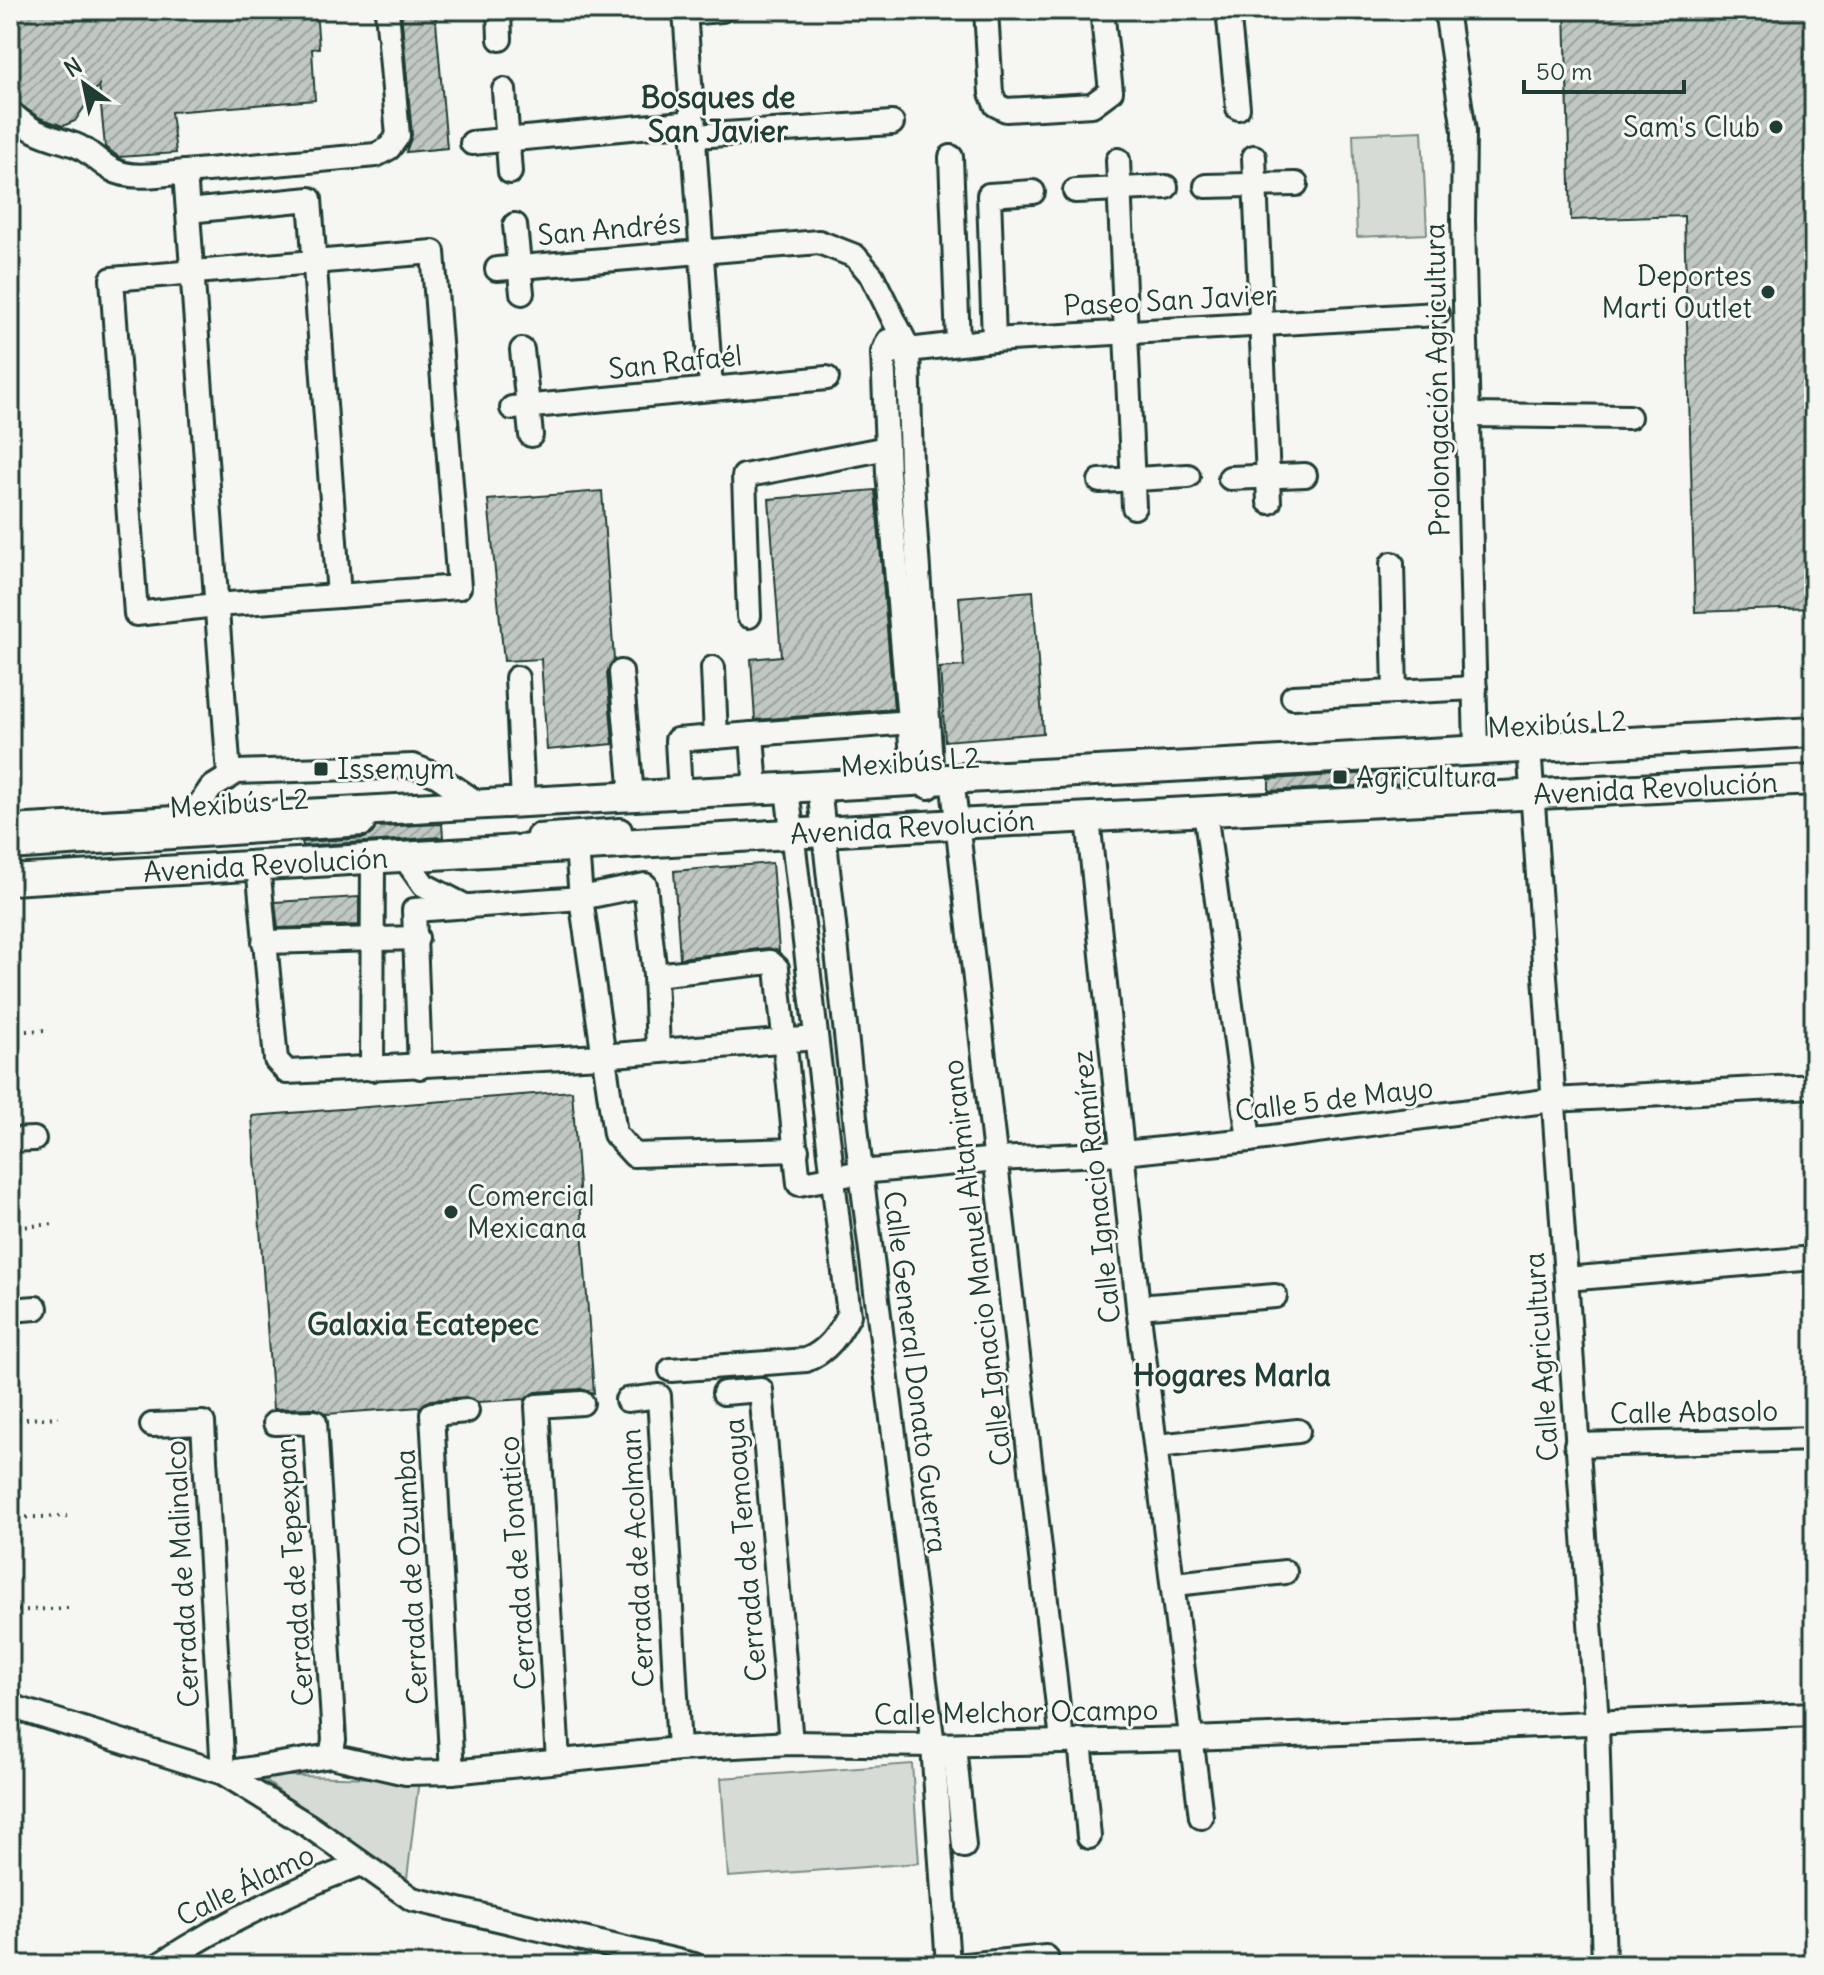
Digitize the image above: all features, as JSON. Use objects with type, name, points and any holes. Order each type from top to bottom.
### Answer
[{"type":"main road","name":"Avenida Revolución","points":[[10,880],[577,847],[790,811],[943,794],[1476,750],[1529,751],[1814,732]]},
{"type":"main road","name":"Avenida Revolución","points":[[10,830],[756,790],[790,811],[943,794],[1088,818],[1532,788],[1814,780]]},
{"type":"street","points":[[10,112],[27,129],[44,138],[85,150],[114,171],[138,176],[376,155],[389,148],[398,136],[387,10]]},
{"type":"street","points":[[499,10],[500,39]]},
{"type":"street","points":[[711,388],[704,251],[685,12],[722,10]]},
{"type":"street","points":[[986,10],[991,93],[996,105],[1006,110],[1092,105],[1111,91],[1102,10]]},
{"type":"street","points":[[1228,10],[1238,108]]},
{"type":"street","name":"Prolongación Agricultura","points":[[1446,10],[1464,131],[1476,750]]},
{"type":"street","points":[[504,90],[510,172]]},
{"type":"street","points":[[472,143],[695,129],[892,123]]},
{"type":"street","points":[[951,157],[958,344]]},
{"type":"street","points":[[1254,157],[1269,502]]},
{"type":"street","points":[[1118,160],[1123,332],[1134,507]]},
{"type":"street","points":[[185,172],[229,775]]},
{"type":"street","points":[[1206,186],[1296,184]]},
{"type":"street","points":[[1075,191],[1166,187]]},
{"type":"street","points":[[994,340],[989,195],[1033,192]]},
{"type":"street","points":[[188,211],[310,199],[339,596]]},
{"type":"street","name":"San Andrés","points":[[515,225],[508,268],[522,293]]},
{"type":"street","points":[[704,251],[819,242],[855,256],[872,276],[908,348],[914,499],[943,794]]},
{"type":"street","name":"San Andrés","points":[[508,268],[704,251]]},
{"type":"street","points":[[433,252],[459,587],[136,614],[112,279],[316,262],[433,252]]},
{"type":"street","name":"Paseo San Javier","points":[[883,353],[994,340],[1437,314]]},
{"type":"street","points":[[895,325],[883,353],[890,502],[911,722],[943,794]]},
{"type":"street","points":[[522,350],[520,407],[531,435]]},
{"type":"street","name":"San Rafaél","points":[[520,407],[827,378]]},
{"type":"street","points":[[1468,415],[1629,417]]},
{"type":"street","points":[[749,616],[744,476],[887,448]]},
{"type":"street","points":[[1230,478],[1305,475]]},
{"type":"street","points":[[1100,481],[1188,476]]},
{"type":"street","points":[[890,502],[914,499]]},
{"type":"street","points":[[1392,564],[1395,692]]},
{"type":"street","points":[[713,668],[716,737]]},
{"type":"street","points":[[621,672],[632,796]]},
{"type":"street","points":[[517,678],[526,801]]},
{"type":"street","points":[[1293,697],[1475,688]]},
{"type":"street","points":[[680,793],[677,740],[911,722]]},
{"type":"street","points":[[752,734],[756,790]]},
{"type":"street","name":"Mexibús L2","points":[[943,794],[1529,751],[1814,741]]},
{"type":"street","name":"Calle Agricultura","points":[[1529,751],[1597,1723],[1604,1965]]},
{"type":"street","points":[[189,820],[211,788],[229,775],[413,766],[436,775],[479,804]]},
{"type":"street","name":"Mexibús L2","points":[[943,794],[1532,788],[1814,769]]},
{"type":"street","name":"Calle Ignacio Manuel Altamirano","points":[[943,794],[997,1159],[1071,1741],[1089,1837]]},
{"type":"street","name":"Calle General Donato Guerra","points":[[821,809],[861,1172],[944,1745],[948,1965]]},
{"type":"street","points":[[671,1370],[806,1360],[821,1353],[838,1336],[849,1315],[790,811]]},
{"type":"street","name":"Mexibús L2","points":[[10,848],[790,811]]},
{"type":"street","name":"Mexibús L2","points":[[10,867],[790,811]]},
{"type":"street","points":[[1205,811],[1249,1140]]},
{"type":"street","name":"Calle Ignacio Ramírez","points":[[1088,818],[1138,1307],[1175,1584],[1201,1817]]},
{"type":"street","points":[[577,847],[581,898],[615,1134],[634,1155],[797,1150]]},
{"type":"street","points":[[404,857],[424,885],[467,907]]},
{"type":"street","points":[[372,1069],[373,858]]},
{"type":"street","points":[[258,865],[276,1060],[287,1072],[602,1056],[816,1038]]},
{"type":"street","points":[[420,1067],[414,910],[581,898],[645,885],[655,975],[658,1051]]},
{"type":"street","points":[[264,942],[417,938]]},
{"type":"street","points":[[655,975],[770,962],[777,968],[799,1184],[831,1180]]},
{"type":"street","name":"Calle 5 de Mayo","points":[[831,1180],[861,1172],[997,1159],[1123,1153],[1249,1140],[1553,1100],[1814,1086]]},
{"type":"street","points":[[10,1140],[34,1139]]},
{"type":"street","points":[[1566,1279],[1814,1258]]},
{"type":"street","points":[[1138,1307],[1275,1296]]},
{"type":"street","points":[[10,1310],[36,1308]]},
{"type":"street","name":"Cerrada de Temoaya","points":[[724,1393],[761,1390],[791,1743]]},
{"type":"street","name":"Cerrada de Acolman","points":[[627,1400],[659,1396],[679,1749]]},
{"type":"street","name":"Cerrada de Tonatico","points":[[558,1761],[537,1406],[582,1403]]},
{"type":"street","name":"Cerrada de Ozumba","points":[[452,1772],[432,1414],[467,1411]]},
{"type":"street","name":"Cerrada de Tepexpan","points":[[275,1423],[315,1422],[334,1740],[331,1756]]},
{"type":"street","name":"Cerrada de Malinalco","points":[[152,1425],[203,1423],[223,1773]]},
{"type":"street","points":[[1157,1446],[1298,1431]]},
{"type":"street","name":"Calle Abasolo","points":[[1576,1445],[1814,1439]]},
{"type":"street","points":[[1175,1584],[1285,1572]]},
{"type":"street","points":[[10,1706],[223,1773],[309,1826],[412,1899],[694,1965]]},
{"type":"street","name":"Calle Melchor Ocampo","points":[[223,1773],[305,1757],[331,1756],[406,1773],[452,1772],[679,1749],[791,1743],[944,1745],[1191,1739],[1814,1714]]},
{"type":"street","points":[[944,1745],[964,1846]]},
{"type":"street","name":"Calle Álamo","points":[[159,1965],[207,1934],[289,1891],[361,1864]]},
{"type":"street","points":[[979,1964],[1046,1957],[1047,1965]]},
{"type":"path","points":[[10,1032],[45,1030]]},
{"type":"path","points":[[10,1228],[54,1224]]},
{"type":"path","points":[[10,1420],[59,1417]]},
{"type":"path","points":[[10,1518],[67,1516]]},
{"type":"path","points":[[10,1611],[68,1608]]},
{"type":"shaded area","points":[[1422,131],[1427,234],[1357,237],[1353,134]]},
{"type":"shaded area","points":[[912,1764],[919,1863],[728,1877],[721,1778]]},
{"type":"shaded area","points":[[258,1775],[419,1779],[406,1887],[405,1887]]},
{"type":"building","points":[[12,10],[245,10],[246,13],[316,10],[319,48],[312,49],[315,100],[171,112],[176,153],[119,157],[105,147],[99,85],[75,121],[63,126],[40,118],[10,98],[10,45],[14,45]]},
{"type":"building","points":[[401,10],[435,10],[447,148],[406,152],[412,135]]},
{"type":"building","points":[[1565,10],[1814,10],[1814,608],[1695,612],[1684,216],[1571,220]]},
{"type":"building","points":[[875,490],[894,709],[755,720],[751,659],[781,656],[769,499]]},
{"type":"building","points":[[602,491],[614,660],[607,673],[613,744],[547,750],[541,659],[504,661],[488,500]]},
{"type":"building","points":[[1033,591],[1043,733],[945,741],[940,668],[964,666],[959,597]]},
{"type":"building","points":[[1409,771],[1410,783],[1269,791],[1269,779]]},
{"type":"building","points":[[442,824],[443,837],[303,846],[302,842],[365,838],[376,827]]},
{"type":"building","points":[[772,863],[779,951],[768,948],[680,958],[674,871]]},
{"type":"building","points":[[359,897],[359,925],[278,928],[275,902]]},
{"type":"building","points":[[572,1091],[594,1393],[581,1389],[536,1392],[525,1399],[478,1402],[466,1397],[431,1400],[420,1407],[326,1414],[315,1408],[273,1409],[252,1116]]},
{"type":"place","name":"Sam's Club","points":[[1776,127]]},
{"type":"place","name":"Deportes Marti Outlet","points":[[1768,292]]},
{"type":"place","name":"Issemym","points":[[321,769]]},
{"type":"place","name":"Agricultura","points":[[1340,777]]},
{"type":"place","name":"Comercial Mexicana","points":[[451,1212]]},
{"type":"district","name":"Bosques de San Javier","points":[[718,114]]},
{"type":"district","name":"Galaxia Ecatepec","points":[[423,1324]]},
{"type":"district","name":"Hogares Marla","points":[[1232,1375]]}]
